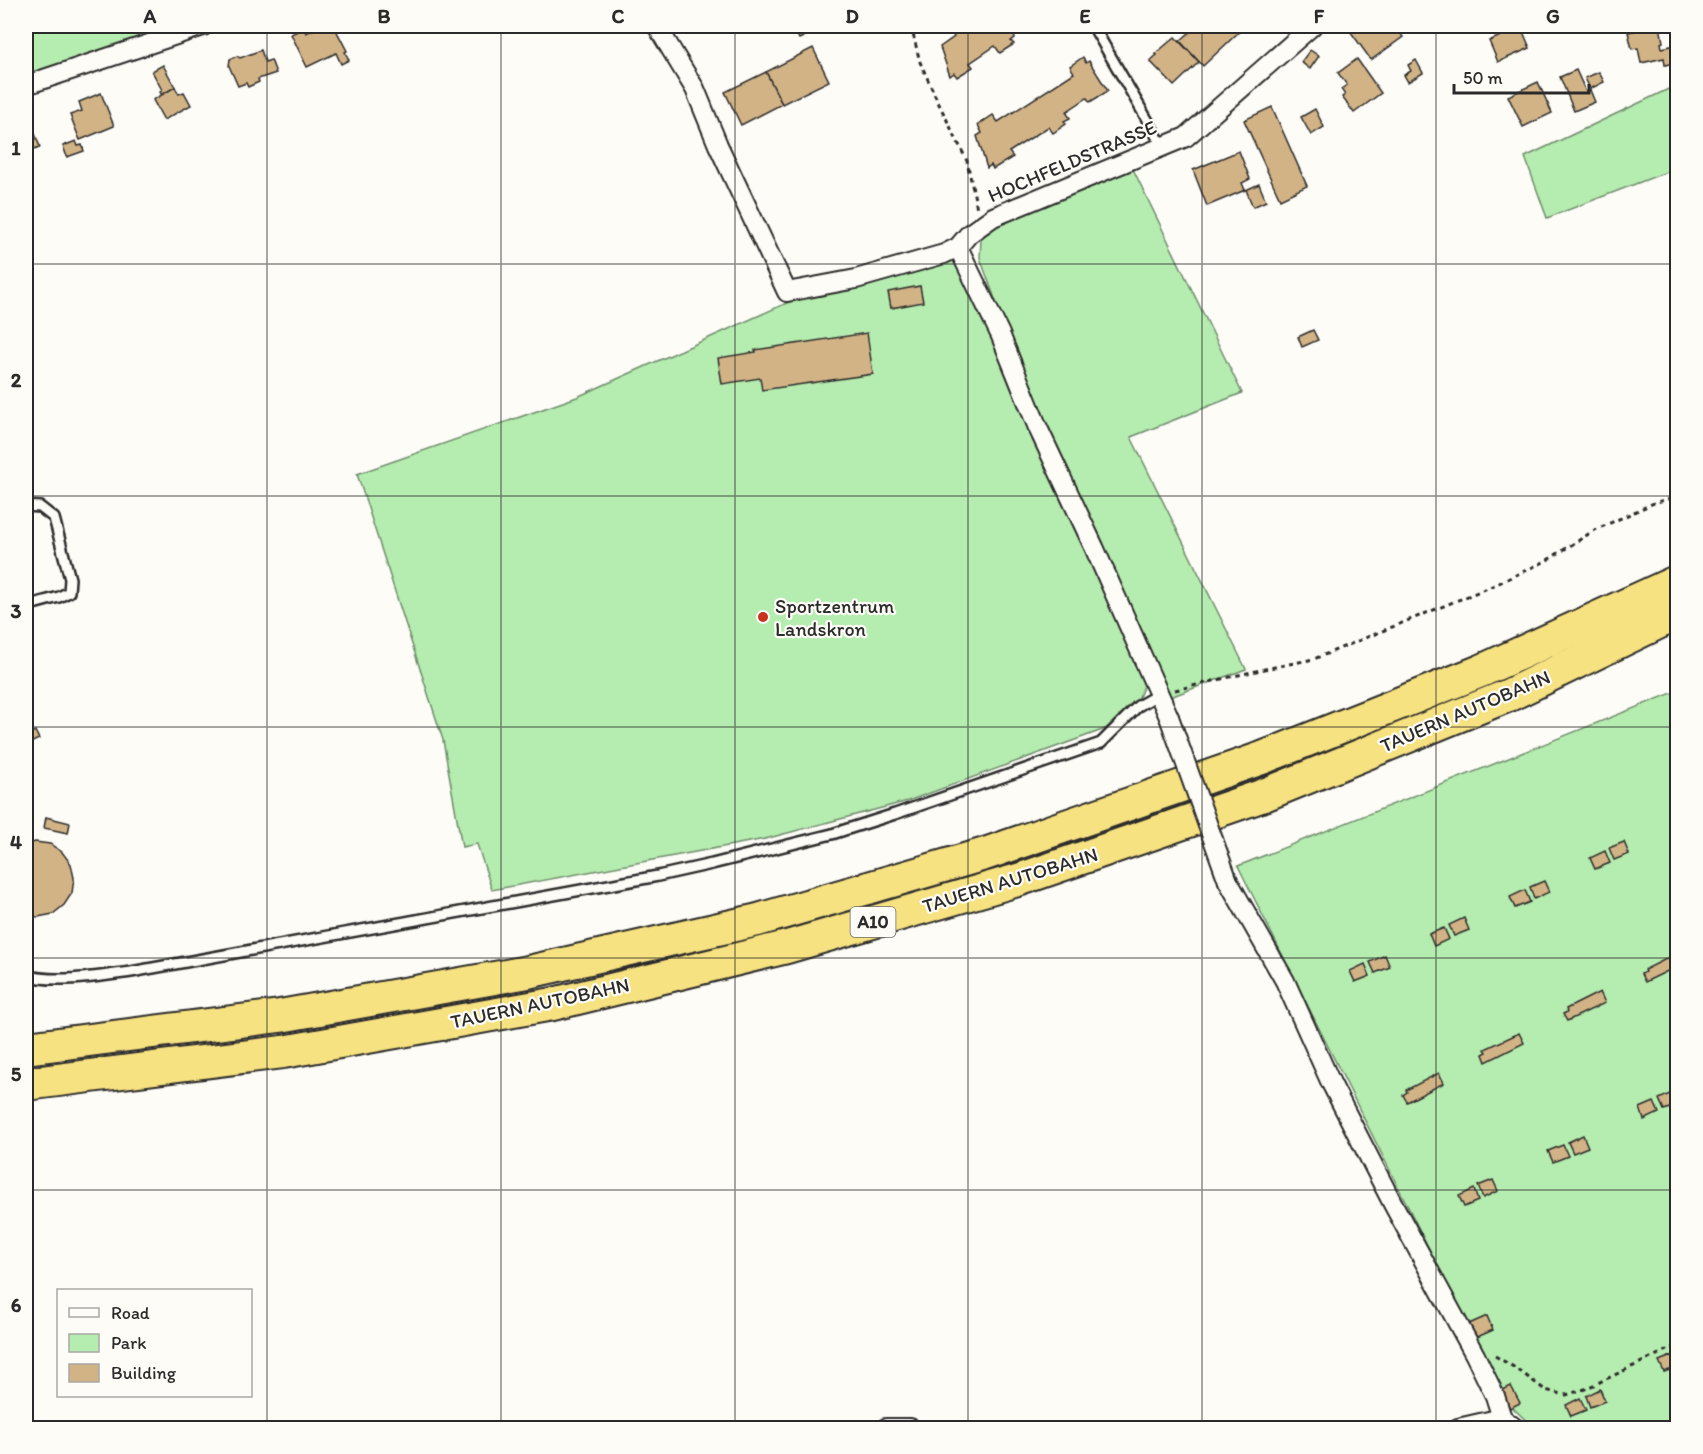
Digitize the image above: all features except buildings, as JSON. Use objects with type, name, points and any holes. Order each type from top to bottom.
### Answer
[{"type":"highway","name":"TAUERN AUTOBAHN","points":[[26,1048],[280,1016],[528,972],[758,920],[985,854],[1262,758],[1481,671],[1677,581]]},
{"type":"highway","name":"TAUERN AUTOBAHN","points":[[26,1084],[283,1052],[553,1004],[787,947],[1021,879],[1264,795],[1509,695],[1677,613]]},
{"type":"street","points":[[26,86],[203,26]]},
{"type":"street","name":"HOCHFELDSTRASSE","points":[[657,26],[695,89],[718,145],[788,292],[856,279],[944,254],[958,247],[969,234],[993,217],[1186,137],[1312,26]]},
{"type":"street","points":[[958,247],[1000,334],[1038,428],[1159,693],[1228,881],[1285,981],[1331,1083],[1393,1204],[1475,1354],[1509,1423],[1458,1428]]},
{"type":"street","points":[[886,1428],[910,1428]]},
{"type":"lane","points":[[1093,26],[1163,147]]},
{"type":"lane","points":[[26,506],[40,507],[54,519],[70,579],[69,592],[26,606]]},
{"type":"lane","points":[[26,975],[63,979],[131,972],[646,878],[722,862],[832,834],[1101,743],[1138,706],[1159,693]]},
{"type":"path","points":[[911,26],[920,62],[967,161],[981,225]]},
{"type":"path","points":[[1159,693],[1314,659],[1490,587],[1546,561],[1595,530],[1656,502],[1677,497]]},
{"type":"path","points":[[1475,1354],[1498,1357],[1545,1390],[1566,1395],[1585,1389],[1677,1345]]},
{"type":"green space","points":[[26,26],[152,26],[157,34],[26,77]]},
{"type":"green space","points":[[1677,85],[1677,168],[1547,218],[1525,157]]},
{"type":"green space","points":[[1133,169],[1242,393],[1131,437],[1246,669],[1170,697],[1045,435],[980,258],[981,239],[993,227]]},
{"type":"green space","name":"Sportzentrum Landskron","points":[[961,255],[1147,678],[1136,704],[1105,729],[908,801],[765,839],[492,890],[477,844],[462,847],[443,740],[357,474],[577,397],[789,302]]},
{"type":"green space","points":[[1677,691],[1677,1428],[1534,1428],[1514,1409],[1460,1311],[1238,866]]},
{"type":"place","name":"Sportzentrum Landskron","points":[[763,617]]}]
